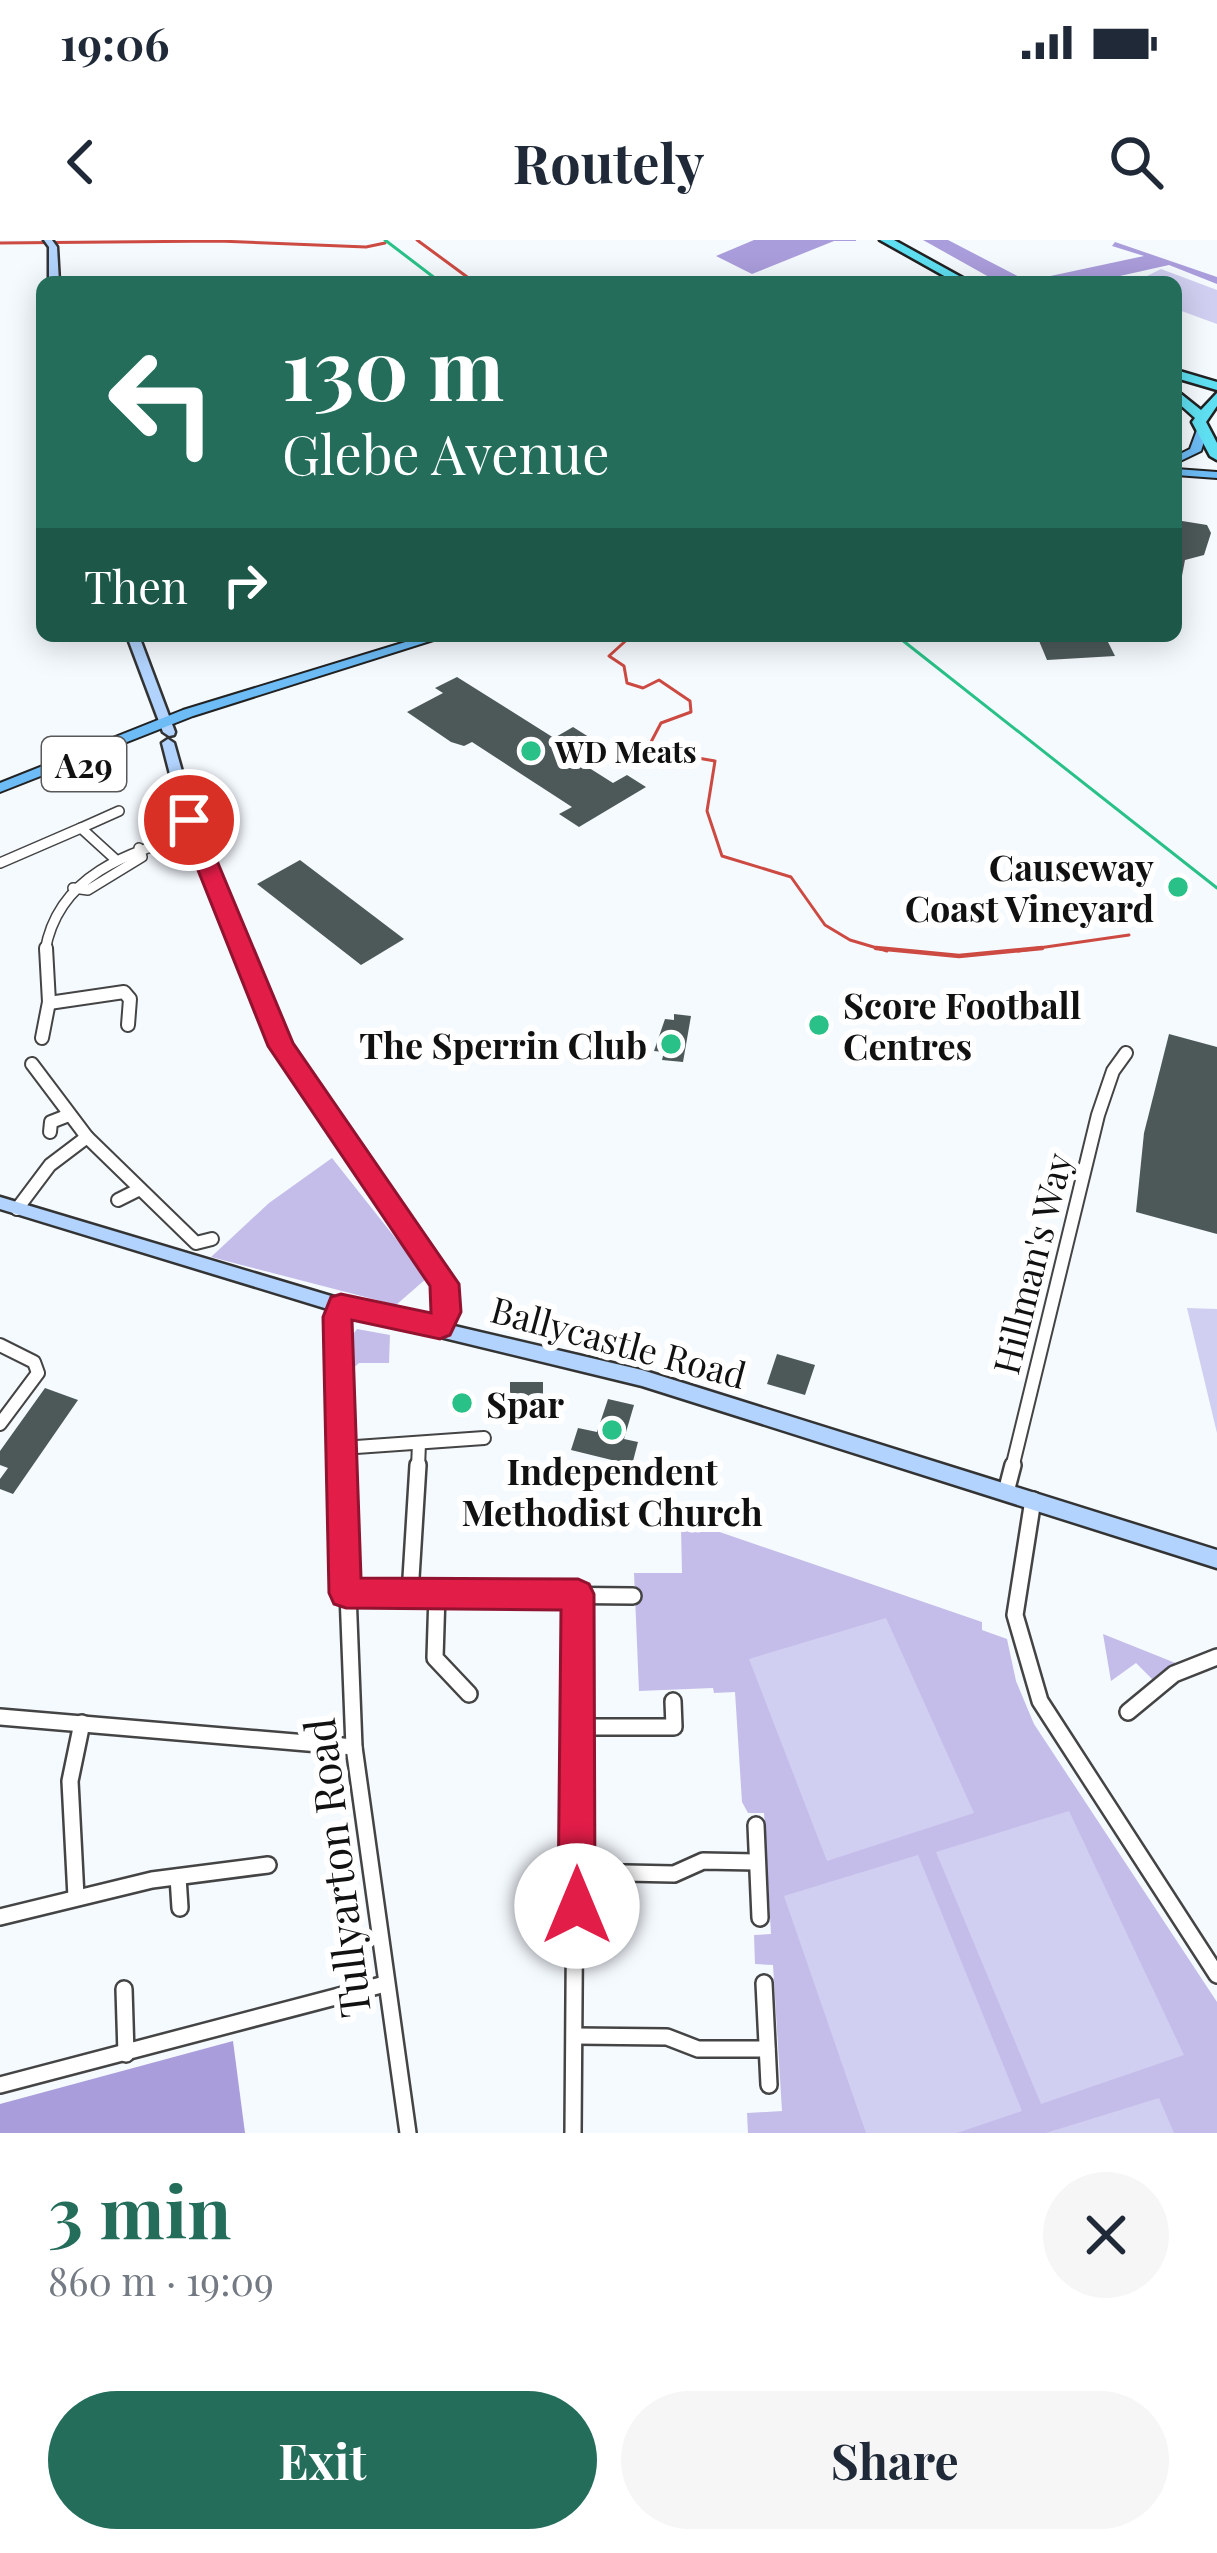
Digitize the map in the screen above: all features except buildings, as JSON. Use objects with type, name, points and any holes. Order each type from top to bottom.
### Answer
[{"type":"highway","points":[[886,240],[953,276]]},
{"type":"highway","points":[[908,240],[973,276]]},
{"type":"highway","points":[[1182,376],[1217,386]]},
{"type":"highway","points":[[1201,424],[1217,398]]},
{"type":"highway","points":[[1182,401],[1201,424],[1217,456]]},
{"type":"main road","points":[[1182,457],[1195,452],[1201,424]]},
{"type":"main road","points":[[1182,472],[1217,475]]},
{"type":"main road","name":"A29","points":[[0,792],[247,698],[420,642]]},
{"type":"street","points":[[50,242],[53,276]]},
{"type":"street","points":[[135,642],[167,732],[194,834],[281,1046],[444,1284],[446,1312],[440,1327]]},
{"type":"street","points":[[0,863],[119,811]]},
{"type":"street","points":[[81,828],[115,859]]},
{"type":"street","points":[[42,1038],[50,1003],[45,951],[54,915],[73,888],[139,848],[194,834]]},
{"type":"street","points":[[73,888],[88,890],[142,857],[139,848]]},
{"type":"street","points":[[50,1003],[124,992],[130,999],[128,1025]]},
{"type":"street","name":"Hillman's Way","points":[[1006,1492],[1098,1115],[1113,1071],[1126,1053]]},
{"type":"street","points":[[32,1064],[58,1090],[69,1114],[88,1137],[140,1189],[196,1243],[212,1239]]},
{"type":"street","points":[[50,1132],[51,1122],[69,1114]]},
{"type":"street","points":[[9,1206],[50,1165],[88,1137]]},
{"type":"street","points":[[118,1200],[140,1189]]},
{"type":"street","name":"Ballycastle Road","points":[[9,1206],[341,1306],[641,1378],[1217,1559]]},
{"type":"street","name":"Tullyarton Road","points":[[341,1306],[354,1747],[408,2133]]},
{"type":"street","points":[[0,1345],[34,1362],[38,1373],[0,1424]]},
{"type":"street","points":[[342,1448],[484,1438]]},
{"type":"street","points":[[410,1594],[419,1443]]},
{"type":"street","points":[[1033,1500],[1015,1615],[1040,1702],[1217,1975]]},
{"type":"street","points":[[346,1593],[633,1596]]},
{"type":"street","points":[[437,1594],[435,1658],[469,1694]]},
{"type":"street","points":[[573,2133],[578,1594]]},
{"type":"street","points":[[1128,1712],[1174,1674],[1217,1657]]},
{"type":"street","points":[[578,1727],[674,1727],[673,1701]]},
{"type":"street","points":[[0,1717],[354,1747]]},
{"type":"street","points":[[76,1898],[70,1781],[82,1723]]},
{"type":"street","points":[[756,1826],[760,1918]]},
{"type":"street","points":[[577,1872],[674,1874],[704,1861],[757,1862]]},
{"type":"street","points":[[0,1917],[178,1877],[268,1865]]},
{"type":"street","points":[[178,1877],[180,1908]]},
{"type":"street","points":[[764,1983],[769,2085]]},
{"type":"street","points":[[0,2085],[385,1984]]},
{"type":"street","points":[[124,1989],[126,2054]]},
{"type":"street","points":[[576,2036],[667,2037],[698,2048],[767,2049]]},
{"type":"shaded area","points":[[754,240],[856,241],[834,241],[752,274],[716,256]]},
{"type":"shaded area","points":[[923,240],[948,240],[1017,276],[987,276]]},
{"type":"shaded area","points":[[1115,242],[1217,277],[1217,284],[1169,265],[1120,276],[1050,276],[1144,256],[1112,246]]},
{"type":"shaded area","points":[[1161,269],[1180,276],[1147,276]]},
{"type":"shaded area","points":[[1182,277],[1217,290],[1217,324],[1182,311]]},
{"type":"shaded area","points":[[332,1158],[427,1278],[396,1305],[211,1257],[269,1203]]},
{"type":"shaded area","points":[[1187,1308],[1217,1309],[1217,1433]]},
{"type":"shaded area","points":[[357,1329],[390,1335],[389,1363],[359,1363],[349,1372],[348,1341]]},
{"type":"shaded area","points":[[681,1528],[708,1528],[982,1622],[982,1630],[1007,1639],[1016,1681],[1034,1724],[1217,2002],[1217,2133],[748,2133],[747,2113],[782,2111],[773,1965],[755,1964],[754,1935],[771,1934],[764,1813],[748,1813],[742,1802],[735,1692],[714,1693],[713,1688],[639,1691],[634,1573],[682,1573]]},
{"type":"shaded area","points":[[886,1618],[974,1813],[827,1861],[749,1659]]},
{"type":"shaded area","points":[[1103,1634],[1178,1664],[1156,1683],[1136,1663],[1111,1681]]},
{"type":"shaded area","points":[[1069,1811],[1184,2055],[1041,2104],[936,1852]]},
{"type":"shaded area","points":[[918,1855],[1022,2111],[957,2133],[866,2133],[784,1896]]},
{"type":"shaded area","points":[[233,2041],[245,2133],[0,2133],[0,2104]]},
{"type":"shaded area","points":[[1159,2098],[1174,2133],[1046,2133]]},
{"type":"waterway","points":[[417,240],[466,276]]},
{"type":"waterway","points":[[0,243],[219,241],[366,247],[385,243]]},
{"type":"waterway","points":[[624,642],[609,656],[624,666],[627,683],[643,688],[659,680],[690,701],[691,712],[661,723],[650,744],[652,750],[715,761],[707,811],[722,856],[791,877],[825,925],[850,940],[877,948]]},
{"type":"waterway","points":[[1032,949],[1129,935]]},
{"type":"waterway","points":[[877,948],[959,956],[1032,949]]},
{"type":"waterway","points":[[877,948],[887,951]]},
{"type":"waterway","points":[[1032,949],[1042,948]]},
{"type":"waterway","points":[[1018,951],[1032,949]]},
{"type":"railway","points":[[385,240],[432,276]]},
{"type":"railway","points":[[905,642],[1217,888]]},
{"type":"place","name":"WD Meats","points":[[531,751]]},
{"type":"place","name":"Causeway Coast Vineyard","points":[[1178,887]]},
{"type":"place","name":"Score Football Centres","points":[[819,1025]]},
{"type":"place","name":"The Sperrin Club","points":[[671,1044]]},
{"type":"place","name":"Spar","points":[[462,1403]]},
{"type":"place","name":"Independent Methodist Church","points":[[612,1430]]},
{"type":"route","points":[[189,820],[281,1046],[356,1162],[444,1284],[446,1312],[440,1327],[341,1306],[346,1593],[578,1594],[577,1906]]}]
